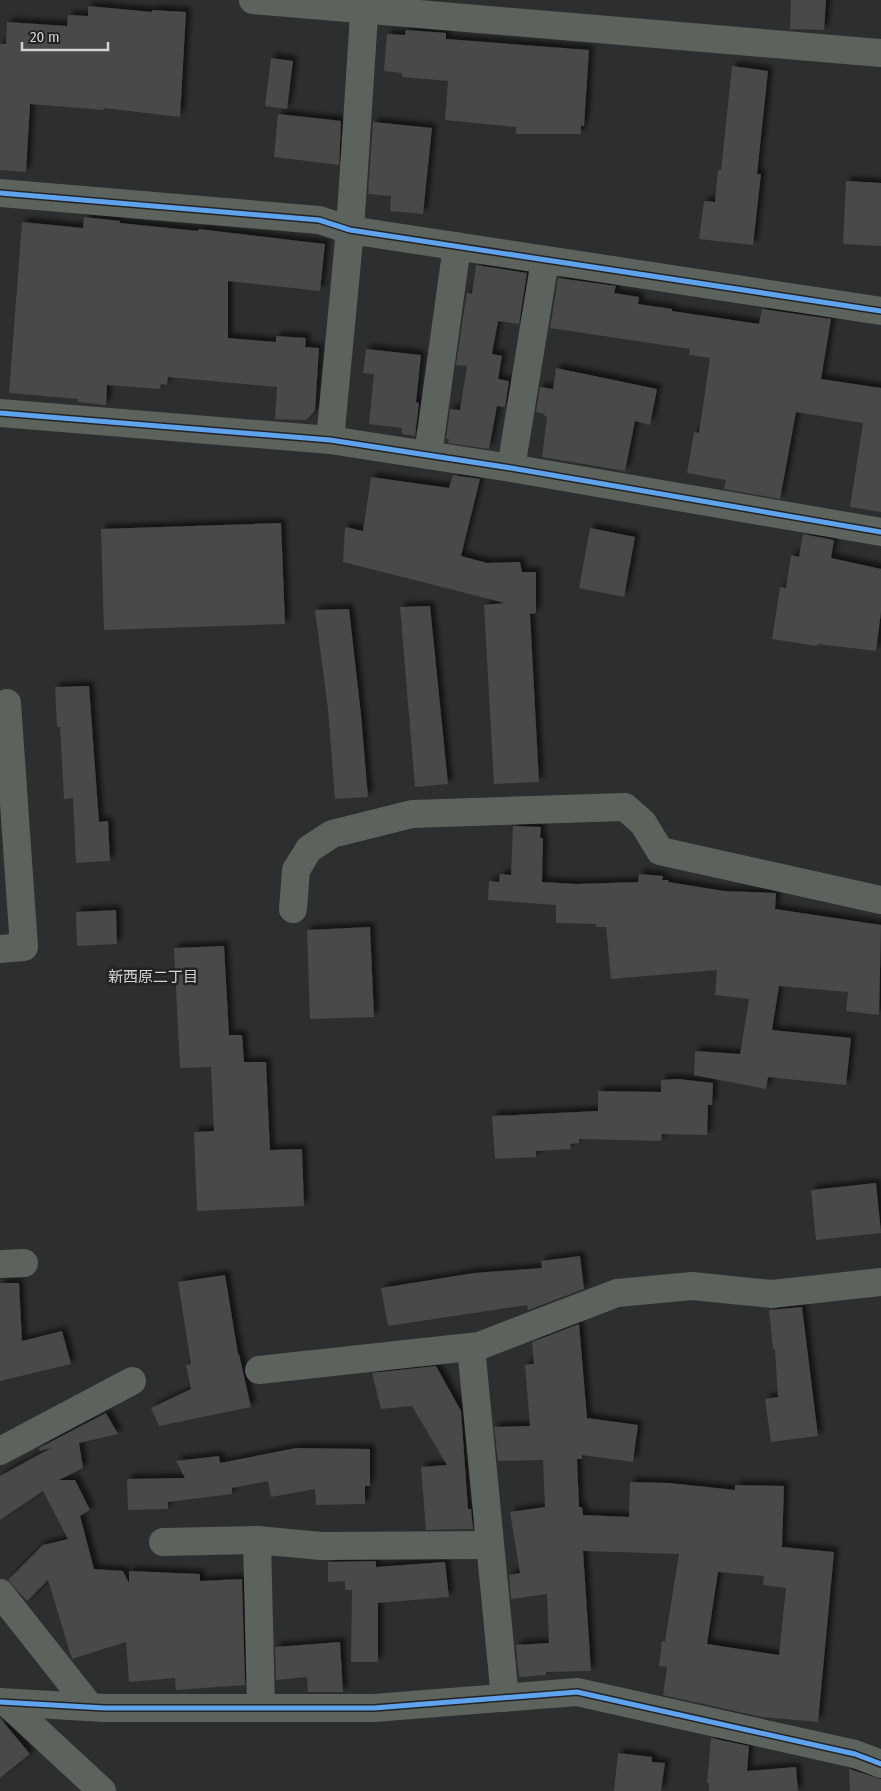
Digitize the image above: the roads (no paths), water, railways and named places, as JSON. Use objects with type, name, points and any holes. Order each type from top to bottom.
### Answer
[{"type":"street","points":[[253,0],[365,5],[881,53]]},
{"type":"street","points":[[330,440],[350,230],[365,5]]},
{"type":"street","points":[[0,193],[319,220],[350,230],[881,311]]},
{"type":"street","points":[[428,456],[457,246]]},
{"type":"street","points":[[511,468],[545,260]]},
{"type":"street","points":[[0,413],[330,440],[511,468],[881,532]]},
{"type":"street","points":[[0,948],[24,946],[6,703]]},
{"type":"street","points":[[293,908],[296,870],[309,849],[332,834],[412,814],[625,808],[643,823],[660,851],[881,900]]},
{"type":"street","points":[[259,1370],[479,1346],[617,1293],[692,1286],[772,1294],[881,1282]]},
{"type":"street","points":[[471,1347],[505,1698]]},
{"type":"street","points":[[0,1451],[132,1381]]},
{"type":"street","points":[[163,1542],[257,1540],[322,1546],[489,1544]]},
{"type":"street","points":[[257,1540],[261,1708]]},
{"type":"street","points":[[0,1593],[90,1707]]},
{"type":"street","points":[[3,1702],[90,1707],[374,1708],[577,1692],[855,1754],[881,1764]]},
{"type":"street","points":[[3,1702],[102,1791]]},
{"type":"district","name":"新西原二丁目","points":[[153,977]]}]
